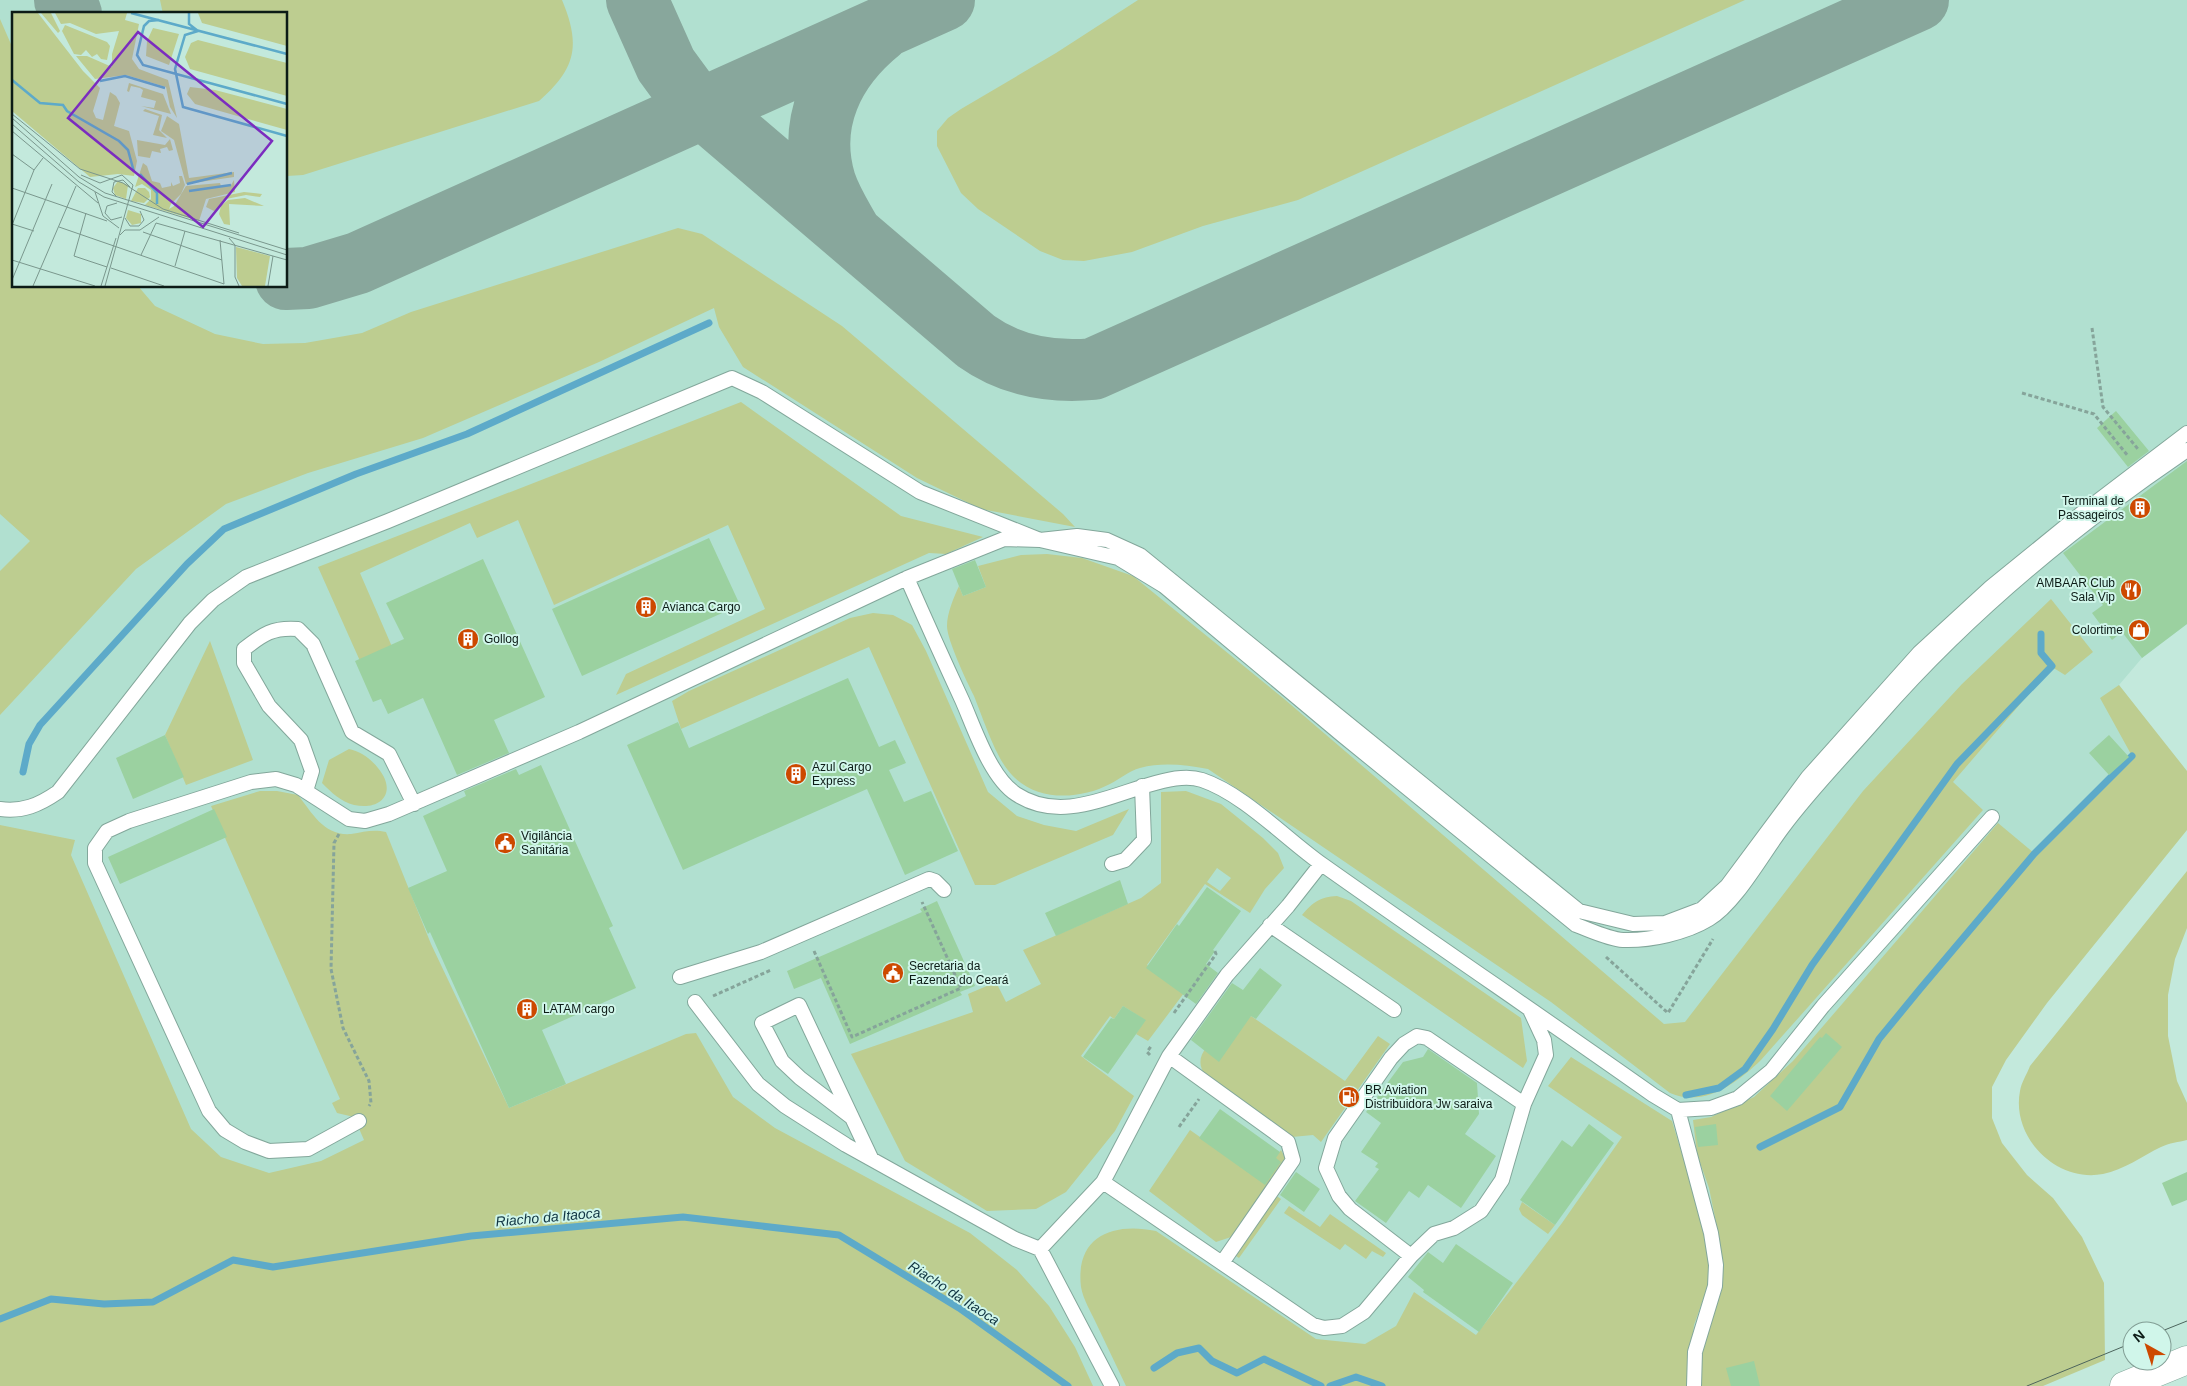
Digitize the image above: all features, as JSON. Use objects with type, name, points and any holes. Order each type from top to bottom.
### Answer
[{"type":"main road","points":[[2124,1386],[2187,1360]]},
{"type":"lane","points":[[0,809],[18,811],[41,804],[58,792],[190,623],[213,600],[246,577],[388,521],[732,378],[762,392],[920,492],[1040,540],[1118,558],[1164,586],[1349,742],[1576,925],[1622,940],[1676,934],[1710,918],[1734,895],[1784,826],[1898,695],[1981,612],[2070,535],[2187,450]]},
{"type":"lane","points":[[359,1121],[308,1149],[268,1151],[246,1142],[226,1130],[209,1111],[95,863],[95,848],[107,831],[129,821],[251,782],[276,779],[296,785],[349,819],[365,821],[389,814],[579,732],[907,578],[1004,539],[1040,540],[1077,536],[1107,540],[1140,554],[1579,911],[1633,924],[1665,923],[1702,909],[1726,886],[1808,778],[1919,653],[1990,587],[2082,513],[2187,433]]},
{"type":"lane","points":[[907,578],[984,748],[1000,778],[1015,793],[1030,801],[1056,808],[1092,804],[1142,786],[1177,778],[1199,778],[1224,788],[1321,864],[1653,1095],[1678,1110],[1711,1108],[1738,1098],[1771,1070],[1823,1006],[1992,817]]},
{"type":"lane","points":[[306,791],[312,771],[301,740],[269,706],[244,663],[244,649],[259,637],[280,627],[298,629],[313,644],[352,732],[389,754],[414,804]]},
{"type":"lane","points":[[1112,864],[1125,860],[1144,840],[1142,786]]},
{"type":"lane","points":[[1040,1248],[1103,1182],[1169,1056],[1226,975],[1321,864]]},
{"type":"lane","points":[[680,977],[761,952],[930,879],[935,881],[944,890]]},
{"type":"lane","points":[[1270,925],[1394,1010]]},
{"type":"lane","points":[[695,1002],[758,1084],[785,1106],[870,1158],[1015,1239],[1040,1248],[1112,1386]]},
{"type":"lane","points":[[851,1117],[800,1078],[782,1061],[762,1023],[799,1005],[851,1117],[870,1158]]},
{"type":"lane","points":[[1103,1182],[1313,1325],[1324,1328],[1342,1326],[1364,1312],[1411,1256],[1434,1234],[1454,1228],[1481,1211],[1502,1180],[1524,1104],[1546,1055],[1544,1040],[1529,1007]]},
{"type":"lane","points":[[1411,1256],[1350,1209],[1339,1196],[1326,1168],[1335,1138],[1391,1058],[1404,1044],[1417,1036],[1427,1038],[1524,1104]]},
{"type":"lane","points":[[1169,1056],[1288,1142],[1293,1160],[1222,1262]]},
{"type":"lane","points":[[1678,1110],[1711,1233],[1716,1265],[1715,1286],[1695,1352],[1694,1386]]},
{"type":"lane","points":[[1096,1353],[1106,1386]]},
{"type":"path","points":[[2092,328],[2103,407],[2112,419]]},
{"type":"path","points":[[2022,393],[2094,414],[2104,425]]},
{"type":"path","points":[[349,819],[334,843],[331,969],[343,1028],[369,1081],[371,1103],[359,1121]]},
{"type":"path","points":[[814,951],[852,1037],[961,988],[923,901]]},
{"type":"path","points":[[1603,954],[1668,1013],[1717,931]]},
{"type":"shaded area","points":[[0,0],[2187,0],[2187,624],[2142,658],[2119,685],[2182,767],[1774,1386],[0,1386]]},
{"type":"green space","points":[[160,0],[562,0],[572,30],[572,55],[568,67],[561,78],[539,101],[303,175],[288,176],[288,12],[163,12]]},
{"type":"green space","points":[[1138,0],[1745,0],[1298,200],[1203,226],[1132,252],[1084,261],[1063,260],[1040,251],[978,209],[961,193],[937,146],[937,131],[948,118],[961,109],[1056,53]]},
{"type":"green space","points":[[0,19],[12,46],[12,288],[140,288],[155,306],[215,334],[263,344],[305,343],[362,333],[411,312],[678,228],[702,234],[842,326],[1063,514],[1075,527],[981,509],[917,478],[743,367],[719,327],[714,308],[599,362],[423,438],[308,473],[226,504],[136,569],[0,715],[0,571],[30,541],[0,514]]},
{"type":"green space","points":[[741,402],[901,516],[983,537],[946,554],[929,553],[616,695],[626,674],[765,609],[728,525],[554,605],[518,520],[477,538],[470,523],[360,573],[393,649],[360,661],[318,567]]},
{"type":"green space","points":[[1047,554],[1082,558],[1133,576],[1283,698],[1664,1024],[1685,1022],[1863,791],[1962,684],[2051,599],[2093,652],[2065,675],[2052,667],[1953,782],[1983,810],[1761,1060],[1731,1085],[1719,1091],[1695,1097],[1683,1097],[1670,1093],[1551,1002],[1208,769],[1174,765],[1149,766],[1132,771],[1097,790],[1069,795],[1041,793],[1017,780],[1002,762],[993,745],[954,651],[948,632],[947,621],[959,586],[963,596],[986,587],[978,566],[1021,555]]},
{"type":"green space","points":[[873,613],[893,615],[912,625],[926,651],[988,792],[1017,816],[1044,825],[1076,831],[1129,809],[1113,835],[995,885],[975,885],[869,647],[681,729],[672,701],[689,691],[850,618]]},
{"type":"green space","points":[[210,641],[253,760],[186,785],[165,735]]},
{"type":"green space","points":[[2119,685],[2187,771],[2187,830],[2047,1003],[2006,1060],[1992,1087],[1992,1118],[2002,1143],[2027,1175],[2053,1198],[2082,1237],[2104,1283],[2105,1360],[2043,1386],[1702,1386],[1700,1375],[1702,1351],[1722,1287],[1719,1237],[1709,1188],[1697,1154],[1693,1120],[1711,1117],[1754,1097],[1793,1061],[1998,823],[2034,853],[2132,756],[2100,698]]},
{"type":"green space","points":[[349,749],[368,758],[384,777],[386,792],[384,798],[379,802],[364,806],[349,804],[322,783],[329,760]]},
{"type":"green space","points":[[260,791],[277,791],[298,795],[326,828],[342,834],[373,831],[386,832],[431,944],[509,1108],[686,1034],[696,1033],[733,1097],[775,1128],[970,1233],[1017,1270],[1049,1306],[1075,1347],[1093,1386],[0,1386],[0,825],[75,840],[71,855],[191,1129],[221,1157],[269,1173],[321,1161],[364,1140],[354,1117],[337,1113],[332,1103],[340,1099],[211,806]]},
{"type":"green space","points":[[1186,791],[1221,804],[1263,838],[1278,853],[1284,868],[1265,889],[1250,913],[1205,884],[1147,965],[1184,993],[1148,1041],[1136,1034],[1145,1020],[1123,1006],[1114,1019],[1110,1016],[1081,1056],[1134,1096],[1115,1131],[1066,1192],[1036,1209],[987,1211],[905,1161],[851,1054],[973,1012],[968,994],[996,982],[1006,1002],[1041,984],[1023,950],[1141,898],[1161,883],[1161,792]],"holes":[[[1217,868],[1231,878],[1220,891],[1207,882]]]},
{"type":"green space","points":[[2187,871],[2187,928],[2175,959],[2168,995],[2168,1036],[2177,1081],[2187,1103],[2187,1140],[2164,1146],[2111,1172],[2086,1175],[2069,1171],[2054,1164],[2040,1153],[2030,1140],[2023,1125],[2019,1108],[2022,1085],[2030,1066]]},
{"type":"green space","points":[[1337,896],[1351,901],[1521,1018],[1527,1061],[1523,1068],[1302,915],[1317,901]]},
{"type":"green space","points":[[1251,1016],[1345,1081],[1378,1036],[1390,1044],[1321,1142],[1313,1135],[1292,1137],[1206,1076],[1201,1066],[1201,1057],[1206,1048],[1223,1033]]},
{"type":"green space","points":[[1571,1057],[1672,1121],[1708,1241],[1709,1283],[1694,1325],[1690,1359],[1691,1386],[1126,1386],[1087,1305],[1081,1287],[1081,1270],[1084,1255],[1091,1244],[1100,1236],[1112,1231],[1125,1229],[1156,1231],[1316,1339],[1365,1344],[1396,1326],[1414,1292],[1476,1335],[1562,1223],[1622,1137],[1548,1086]]},
{"type":"green space","points":[[1190,1130],[1260,1179],[1281,1150],[1287,1162],[1234,1236],[1216,1242],[1149,1191]]},
{"type":"green space","points":[[1275,1195],[1281,1199],[1239,1258],[1233,1254]]},
{"type":"green space","points":[[1522,1202],[1555,1225],[1548,1234],[1522,1215],[1519,1209]]},
{"type":"green space","points":[[1289,1206],[1320,1227],[1330,1214],[1386,1253],[1383,1257],[1372,1251],[1366,1259],[1345,1244],[1340,1250],[1284,1213]]},
{"type":"building","points":[[2116,411],[2149,451],[2128,467],[2097,428]]},
{"type":"building","name":"Terminal de Passageiros","points":[[2187,461],[2187,624],[2142,658],[2122,632],[2112,640],[2092,613],[2103,605],[2063,553]]},
{"type":"building","name":"Avianca Cargo","points":[[709,538],[740,605],[582,676],[552,609]]},
{"type":"building","points":[[483,559],[545,697],[494,720],[509,753],[457,775],[423,698],[388,714],[381,699],[373,702],[355,661],[404,639],[386,603]]},
{"type":"building","points":[[975,560],[986,587],[963,596],[952,569]]},
{"type":"building","name":"Azul Cargo Express","points":[[848,678],[879,747],[895,740],[906,763],[889,770],[904,802],[931,791],[958,851],[905,875],[867,789],[683,870],[627,745],[678,722],[689,748]]},
{"type":"building","points":[[165,735],[184,777],[133,799],[116,758]]},
{"type":"building","points":[[2109,735],[2129,757],[2109,775],[2089,753]]},
{"type":"building","points":[[541,765],[613,926],[609,928],[636,988],[542,1030],[566,1084],[509,1108],[430,932],[428,934],[408,888],[447,871],[423,816],[466,796],[464,791],[516,769],[519,775]]},
{"type":"building","points":[[214,809],[227,837],[120,884],[108,857]]},
{"type":"building","points":[[1120,880],[1128,904],[1056,936],[1045,913]]},
{"type":"building","points":[[1207,887],[1241,911],[1213,950],[1215,951],[1206,964],[1218,973],[1196,1004],[1146,968],[1177,924],[1179,926]]},
{"type":"building","name":"Secretaria da Fazenda do Ceará","points":[[937,901],[975,986],[960,992],[962,995],[850,1044],[821,978],[794,989],[787,971],[922,912],[920,909]]},
{"type":"building","points":[[1260,968],[1282,985],[1256,1019],[1251,1016],[1219,1062],[1191,1040],[1232,983],[1243,990]]},
{"type":"building","points":[[1123,1006],[1146,1020],[1108,1074],[1083,1057],[1111,1018],[1114,1019]]},
{"type":"building","points":[[1826,1033],[1842,1047],[1787,1111],[1770,1096],[1820,1037],[1822,1038]]},
{"type":"building","points":[[1428,1049],[1477,1083],[1479,1114],[1465,1134],[1496,1156],[1461,1208],[1428,1185],[1419,1198],[1409,1191],[1386,1223],[1355,1201],[1379,1169],[1375,1167],[1378,1163],[1361,1152],[1381,1123],[1366,1112],[1403,1062],[1423,1057]]},
{"type":"building","points":[[1220,1109],[1280,1152],[1276,1158],[1281,1162],[1265,1185],[1199,1138]]},
{"type":"building","points":[[1589,1124],[1614,1143],[1555,1225],[1520,1200],[1562,1140],[1572,1147]]},
{"type":"building","points":[[1716,1124],[1718,1145],[1698,1147],[1695,1127]]},
{"type":"building","points":[[1296,1172],[1320,1189],[1304,1212],[1280,1195]]},
{"type":"building","points":[[2187,1172],[2187,1200],[2172,1206],[2162,1183]]},
{"type":"building","points":[[1456,1244],[1513,1283],[1479,1332],[1423,1292],[1424,1290],[1408,1277],[1428,1252],[1443,1263]]},
{"type":"building","points":[[1754,1361],[1760,1386],[1731,1386],[1726,1368]]},
{"type":"waterway","points":[[23,772],[29,744],[40,725],[187,564],[224,529],[356,474],[467,434],[709,323]]},
{"type":"waterway","points":[[1686,1095],[1719,1088],[1745,1069],[1773,1029],[1812,965],[1957,764],[2052,666],[2041,653],[2041,634]]},
{"type":"waterway","points":[[1760,1147],[1840,1107],[1879,1039],[1920,989],[2034,854],[2132,756]]},
{"type":"waterway","name":"Riacho da Itaoca","points":[[0,1319],[51,1299],[104,1304],[153,1302],[233,1260],[273,1267],[471,1236],[683,1217],[839,1235],[959,1308],[1068,1386]]},
{"type":"waterway","name":"Riacho da Itaoca","points":[[1154,1368],[1177,1353],[1199,1348],[1212,1361],[1237,1373],[1264,1359],[1321,1386]]},
{"type":"waterway","name":"Riacho da Itaoca","points":[[1330,1386],[1356,1377],[1382,1386]]},
{"type":"taxiway","points":[[65,0],[70,12]]},
{"type":"taxiway","points":[[637,0],[666,65],[688,95],[976,341],[989,350],[1017,362],[1062,370],[1093,369],[1918,0]]},
{"type":"taxiway","points":[[288,279],[308,278],[358,263],[944,0]]},
{"type":"taxiway","points":[[849,230],[825,182],[820,160],[819,138],[822,118],[828,98],[837,80],[863,46],[880,31]]},
{"type":"tram line","points":[[2172,1327],[2187,1321]]},
{"type":"tram line","points":[[2027,1386],[2122,1347]]},
{"type":"place","name":"Terminal de Passageiros","points":[[2140,508]]},
{"type":"place","name":"AMBAAR Club Sala Vip","points":[[2131,590]]},
{"type":"place","name":"Avianca Cargo","points":[[646,607]]},
{"type":"place","name":"Colortime","points":[[2139,630]]},
{"type":"place","name":"Gollog","points":[[468,639]]},
{"type":"place","name":"Azul Cargo Express","points":[[796,774]]},
{"type":"place","name":"Vigilância Sanitária","points":[[505,843]]},
{"type":"place","name":"Secretaria da Fazenda do Ceará","points":[[893,973]]},
{"type":"place","name":"LATAM cargo","points":[[527,1009]]},
{"type":"place","name":"BR Aviation Distribuidora Jw saraiva","points":[[1349,1097]]}]
